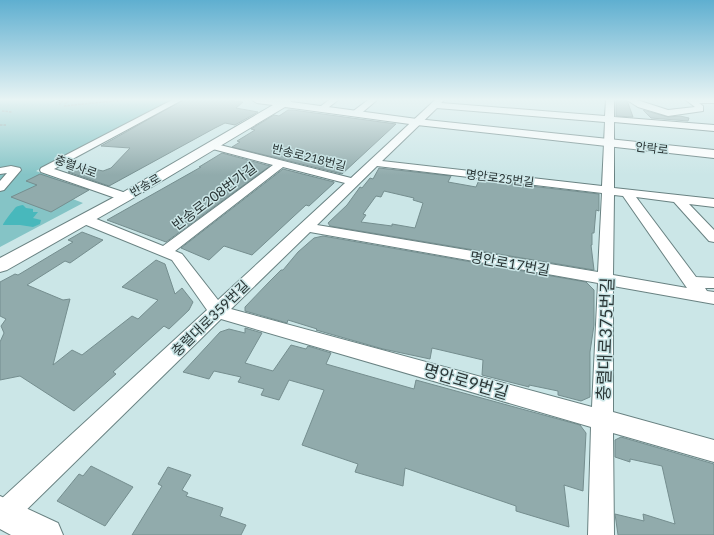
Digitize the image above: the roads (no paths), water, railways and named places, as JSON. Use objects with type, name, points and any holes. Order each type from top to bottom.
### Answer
[{"type":"main road","name":"반송로","points":[[0,266],[125,197],[247,125]]},
{"type":"main road","name":"안락로","points":[[444,125],[714,154]]},
{"type":"main road","points":[[1,515],[46,535]]},
{"type":"street","name":"충렬사로","points":[[125,197],[45,170],[131,125]]},
{"type":"street","name":"충렬대로359번길","points":[[1,515],[414,125]]},
{"type":"street","name":"충렬대로375번길","points":[[601,535],[602,420],[607,280],[610,125]]},
{"type":"street","points":[[681,125],[714,128]]},
{"type":"street","name":"반송로218번길","points":[[212,146],[354,182]]},
{"type":"street","name":"명안로25번길","points":[[374,163],[714,203]]},
{"type":"street","name":"반송로208번가길","points":[[164,252],[281,164]]},
{"type":"street","points":[[0,171],[12,169],[16,170],[0,188]]},
{"type":"street","points":[[627,193],[692,282],[708,297]]},
{"type":"street","points":[[678,199],[714,238]]},
{"type":"street","points":[[84,219],[177,257],[217,312]]},
{"type":"street","name":"명안로17번길","points":[[307,227],[708,297]]},
{"type":"street","points":[[692,282],[714,283]]},
{"type":"street","name":"명안로9번길","points":[[217,312],[714,451]]}]
